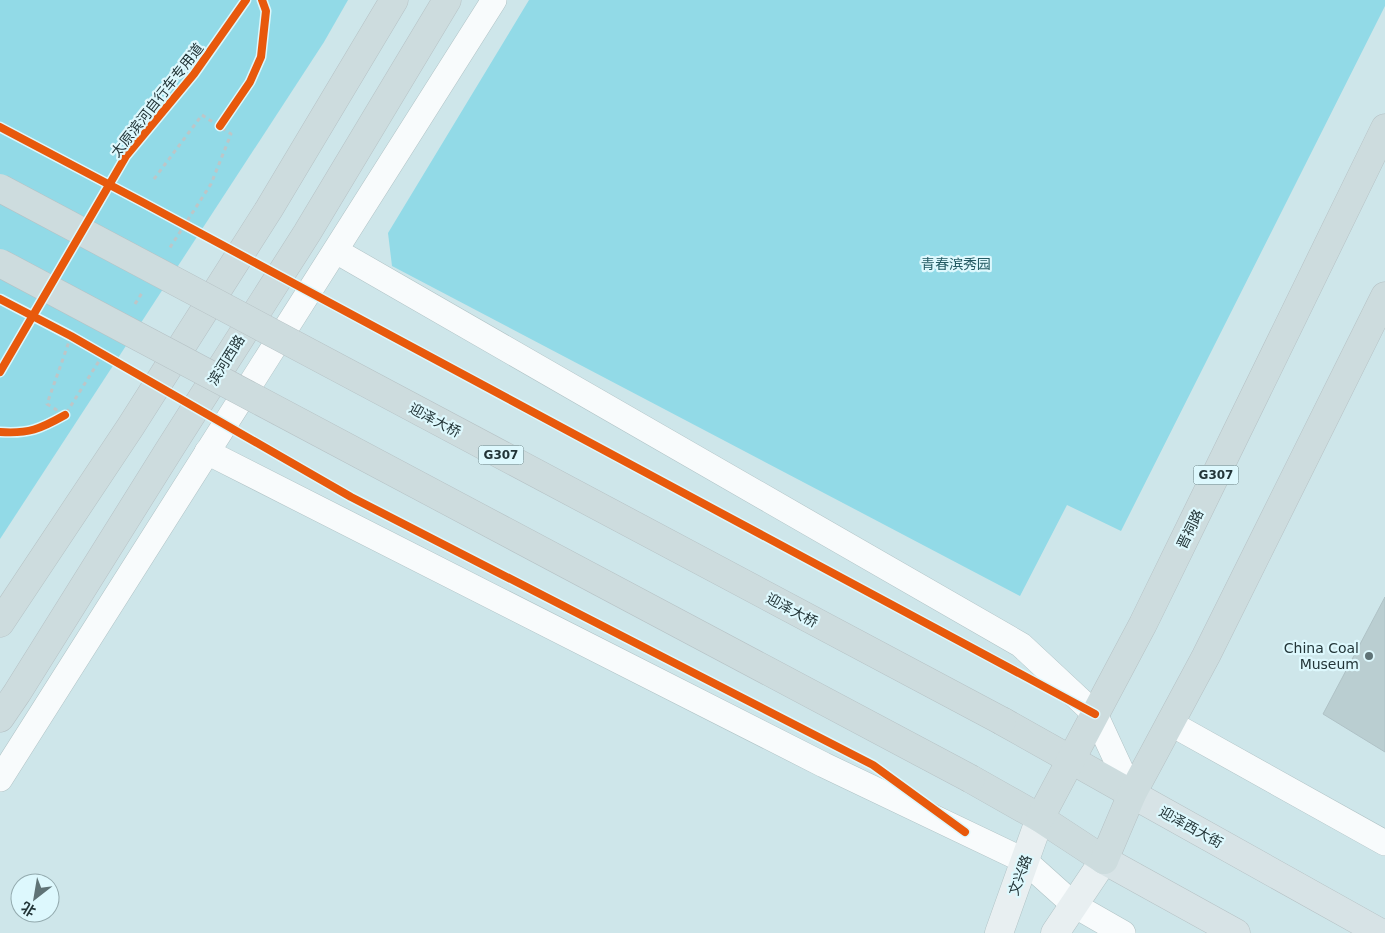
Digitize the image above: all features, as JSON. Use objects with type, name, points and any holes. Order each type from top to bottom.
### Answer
[{"type":"highway","points":[[0,623],[131,426],[264,217],[393,0]]},
{"type":"highway","name":"滨河西路","points":[[0,718],[18,693],[174,442],[308,233],[447,0]]},
{"type":"highway","name":"晋祠路","points":[[1040,818],[1143,624],[1385,128]]},
{"type":"highway","name":"迎泽大桥","points":[[0,188],[1002,721]]},
{"type":"highway","points":[[0,263],[971,779],[1040,818],[1104,860],[1132,794],[1206,656],[1385,296]]},
{"type":"highway","name":"迎泽西大街","points":[[1002,721],[1132,794]]},
{"type":"main road","name":"迎泽西大街","points":[[1132,794],[1380,933]]},
{"type":"main road","name":"文兴路","points":[[999,933],[1040,818]]},
{"type":"main road","points":[[1055,933],[1104,860],[1236,933]]},
{"type":"street","points":[[0,779],[494,0]]},
{"type":"street","points":[[336,251],[1021,645],[1095,714],[1132,794]]},
{"type":"street","points":[[206,452],[824,765],[1025,860],[1074,905],[1123,933]]},
{"type":"street","points":[[1170,723],[1385,843]]},
{"type":"path","points":[[154,179],[202,115],[222,123],[231,134],[211,184]]},
{"type":"path","points":[[180,222],[188,227]]},
{"type":"path","points":[[62,332],[79,341]]},
{"type":"path","points":[[47,404],[71,336]]},
{"type":"path","points":[[96,351],[113,361]]},
{"type":"path","points":[[57,419],[65,415]]},
{"type":"green space","points":[[0,0],[348,0],[324,42],[0,539]]},
{"type":"green space","name":"青春滨秀园","points":[[529,0],[1385,0],[1385,6],[1121,531],[1067,505],[1020,596],[392,266],[388,233]]},
{"type":"building","name":"China Coal Museum","points":[[1385,597],[1385,752],[1323,714]]},
{"type":"cycle path","name":"太原滨河自行车专用道","points":[[0,372],[126,156],[194,74],[246,0]]},
{"type":"cycle path","points":[[220,126],[250,82],[261,57],[266,11],[262,0]]},
{"type":"cycle path","points":[[0,127],[1095,714]]},
{"type":"cycle path","points":[[0,299],[71,336],[351,497],[873,765],[965,832]]},
{"type":"cycle path","points":[[0,432],[27,431],[48,424],[65,415]]},
{"type":"place","name":"China Coal Museum","points":[[1369,656]]}]
